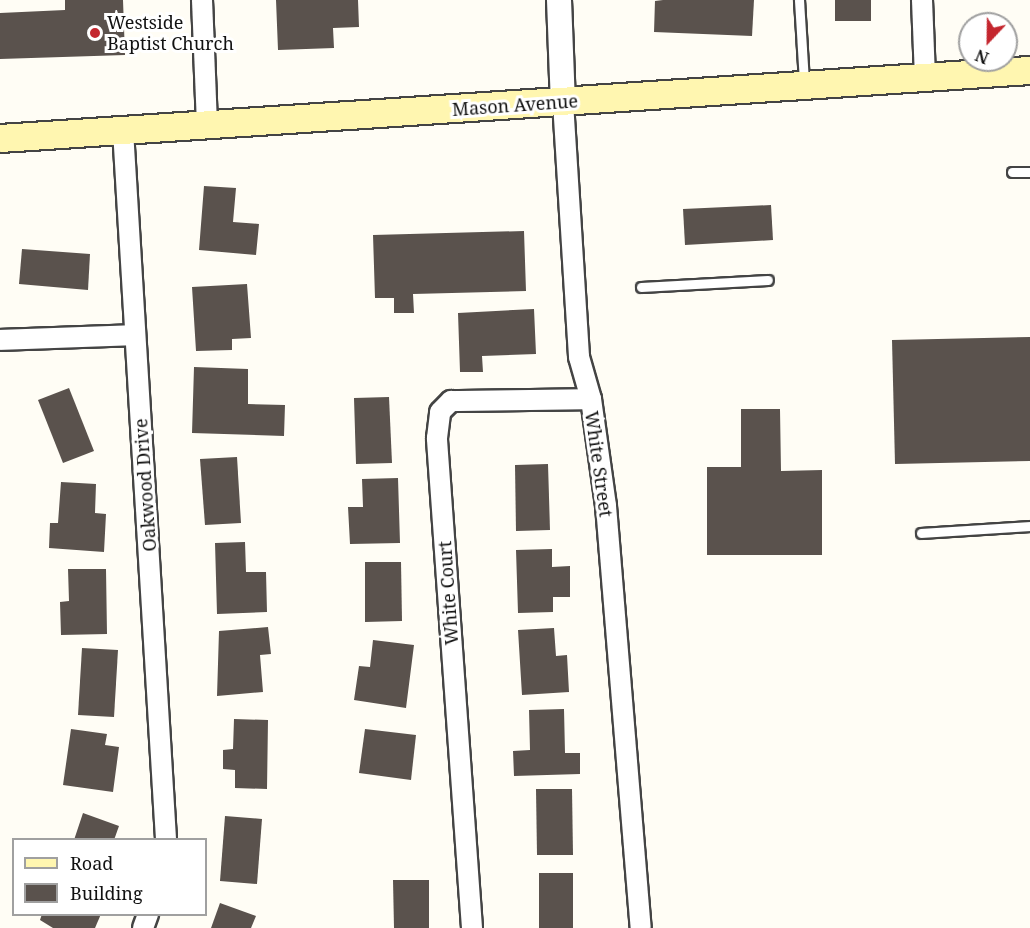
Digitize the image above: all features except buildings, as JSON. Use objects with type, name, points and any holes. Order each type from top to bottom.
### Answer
[{"type":"main road","name":"Mason Avenue","points":[[0,138],[1030,70]]},
{"type":"street","points":[[202,0],[207,124]]},
{"type":"street","name":"White Street","points":[[559,0],[579,357],[591,399],[615,600],[641,928]]},
{"type":"street","points":[[922,0],[925,78]]},
{"type":"street","name":"Oakwood Drive","points":[[123,130],[166,838]]},
{"type":"street","points":[[0,340],[135,335]]},
{"type":"street","name":"White Court","points":[[472,928],[437,438],[440,412],[451,401],[591,399]]},
{"type":"lane","points":[[799,0],[804,84]]},
{"type":"lane","points":[[1012,172],[1030,172]]},
{"type":"lane","points":[[641,287],[768,280]]},
{"type":"lane","points":[[921,533],[1030,526]]},
{"type":"place","name":"Westside Baptist Church","points":[[95,33]]}]
